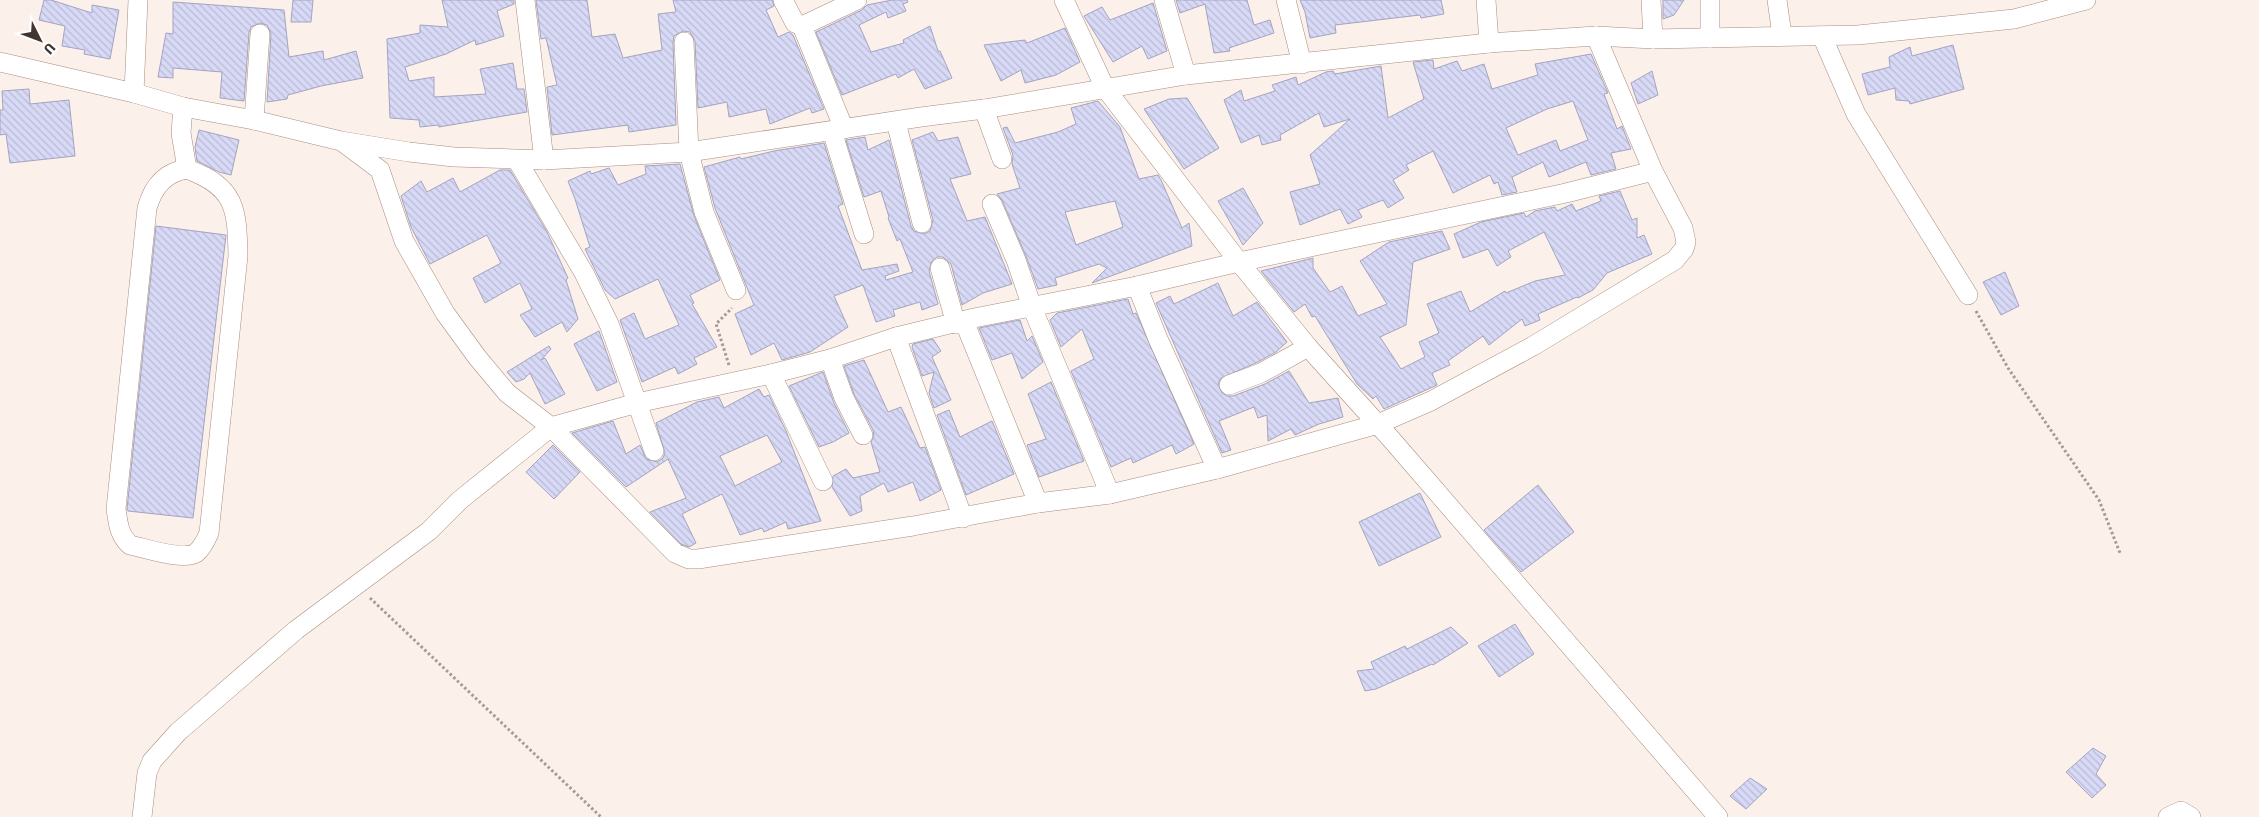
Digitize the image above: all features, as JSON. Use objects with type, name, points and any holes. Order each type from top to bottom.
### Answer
[{"type":"street","points":[[134,93],[138,0]]},
{"type":"street","points":[[525,0],[544,160]]},
{"type":"street","points":[[783,0],[795,23],[802,26],[838,130],[864,234]]},
{"type":"street","points":[[802,26],[857,0]]},
{"type":"street","points":[[1064,0],[1105,88],[1240,262],[1308,347],[1378,424],[1709,814]]},
{"type":"street","points":[[1164,0],[1186,75]]},
{"type":"street","points":[[1286,0],[1302,64]]},
{"type":"street","points":[[1486,0],[1489,43]]},
{"type":"street","points":[[1651,0],[1652,39]]},
{"type":"street","points":[[1710,0],[1710,38]]},
{"type":"street","points":[[1777,0],[1782,35]]},
{"type":"street","points":[[0,62],[134,93],[183,107],[254,120],[341,141],[454,157],[544,160],[689,152],[984,109],[1186,75],[1489,43],[1596,36],[1652,39],[1858,35],[1934,29],[2014,19],[2086,0]]},
{"type":"street","points":[[254,120],[260,34]]},
{"type":"street","points":[[341,141],[380,170],[404,241],[445,313],[477,357],[508,393],[552,427],[675,553],[689,559],[714,557],[962,518],[1038,503],[1110,494],[1217,469],[1378,424],[1431,400],[1533,346],[1675,260],[1684,249],[1685,236],[1674,208],[1653,171],[1596,36]]},
{"type":"street","points":[[1822,36],[1856,114],[1968,295]]},
{"type":"street","points":[[684,42],[689,152],[704,212],[736,290]]},
{"type":"street","points":[[183,107],[181,133],[187,169]]},
{"type":"street","points":[[984,109],[1002,159]]},
{"type":"street","points":[[896,122],[922,223]]},
{"type":"street","points":[[380,170],[409,152]]},
{"type":"street","points":[[517,160],[584,273],[609,324],[654,451]]},
{"type":"street","points":[[187,169],[208,176],[228,197],[236,213],[238,256],[209,533],[195,553],[185,557],[130,545],[123,539],[116,508],[147,208],[151,194],[166,177],[175,171],[187,169]]},
{"type":"street","points":[[142,817],[147,773],[152,761],[205,708],[296,630],[429,530],[468,494],[552,427],[637,403],[771,374],[830,359],[896,337],[1137,286],[1240,262],[1468,215],[1653,171]]},
{"type":"street","points":[[992,204],[1016,260],[1032,308],[1110,494]]},
{"type":"street","points":[[940,268],[960,323],[1038,503]]},
{"type":"street","points":[[1137,286],[1158,339],[1217,469]]},
{"type":"street","points":[[896,337],[962,518]]},
{"type":"street","points":[[1229,385],[1261,373],[1308,347]]},
{"type":"street","points":[[830,359],[844,398],[863,435]]},
{"type":"street","points":[[771,374],[823,481]]},
{"type":"street","points":[[2168,817],[2181,811],[2191,817]]},
{"type":"path","points":[[735,382],[717,333],[716,324],[734,306],[736,290]]},
{"type":"path","points":[[1968,295],[2008,368],[2099,500],[2120,552]]},
{"type":"path","points":[[356,586],[601,817]]},
{"type":"building","points":[[44,0],[51,0],[92,13],[92,5],[119,10],[110,59],[84,54],[85,50],[62,46],[65,26],[39,20]]},
{"type":"building","points":[[293,0],[313,0],[311,22],[291,22]]},
{"type":"building","points":[[442,0],[514,0],[514,4],[497,11],[504,36],[476,45],[475,40],[446,54],[405,67],[409,81],[434,77],[434,97],[486,94],[480,69],[513,63],[517,89],[524,89],[527,112],[439,127],[438,125],[420,127],[419,120],[390,118],[387,39],[420,33],[420,25],[448,27]]},
{"type":"building","points":[[536,0],[587,0],[592,37],[615,34],[623,58],[662,50],[658,14],[676,12],[673,0],[772,0],[774,6],[766,10],[778,37],[789,32],[793,35],[824,109],[812,113],[810,108],[770,124],[766,109],[729,117],[727,102],[698,108],[695,41],[690,32],[683,31],[674,36],[673,43],[676,125],[629,132],[628,125],[552,135],[547,87],[557,85],[546,38],[541,39]]},
{"type":"building","points":[[892,0],[907,0],[908,2],[903,4],[906,11],[888,18],[886,12],[859,25],[871,52],[904,43],[903,40],[930,26],[938,51],[940,51],[952,78],[925,89],[914,69],[898,78],[896,74],[842,95],[816,32],[862,10],[867,5]]},
{"type":"building","points":[[1176,0],[1247,0],[1254,25],[1270,20],[1274,33],[1229,48],[1230,51],[1214,53],[1205,4],[1180,13]]},
{"type":"building","points":[[1300,0],[1441,0],[1444,14],[1421,18],[1420,15],[1335,25],[1336,33],[1310,38],[1305,12]]},
{"type":"building","points":[[1663,0],[1684,0],[1674,15],[1663,19]]},
{"type":"building","points":[[173,2],[284,10],[289,57],[323,51],[324,60],[356,51],[363,78],[321,86],[288,95],[287,99],[267,102],[271,34],[267,25],[260,23],[251,27],[249,33],[244,101],[220,98],[222,72],[173,68],[173,78],[158,77],[166,33],[173,34]]},
{"type":"building","points":[[1153,3],[1167,51],[1148,59],[1142,46],[1113,62],[1084,16],[1102,7],[1110,20]]},
{"type":"building","points":[[1065,28],[1080,62],[1056,75],[1025,83],[1021,70],[1001,81],[984,45],[1025,40],[1027,43]]},
{"type":"building","points":[[1953,45],[1964,89],[1910,104],[1909,101],[1896,100],[1895,88],[1868,95],[1862,74],[1890,67],[1889,57],[1910,47],[1912,56]]},
{"type":"building","points":[[1591,54],[1608,93],[1604,94],[1617,129],[1622,126],[1631,149],[1611,153],[1616,169],[1591,175],[1586,162],[1549,177],[1543,162],[1512,177],[1517,192],[1502,195],[1498,182],[1494,184],[1490,175],[1453,193],[1433,151],[1406,165],[1409,170],[1393,180],[1404,198],[1388,208],[1383,200],[1358,210],[1362,217],[1348,224],[1340,209],[1300,225],[1290,192],[1320,184],[1310,155],[1350,119],[1324,127],[1319,113],[1280,135],[1281,140],[1262,145],[1259,135],[1241,143],[1224,100],[1241,90],[1244,101],[1275,91],[1272,85],[1296,77],[1298,85],[1326,72],[1333,71],[1335,74],[1381,66],[1388,118],[1424,99],[1413,62],[1433,60],[1434,69],[1457,61],[1462,71],[1484,64],[1492,89],[1538,75],[1535,64]],"holes":[[[1573,101],[1588,140],[1560,151],[1556,140],[1518,155],[1506,128],[1547,109]]]},
{"type":"building","points":[[1652,71],[1658,95],[1638,104],[1631,83]]},
{"type":"building","points":[[29,89],[30,104],[69,100],[75,156],[10,163],[6,134],[0,135],[0,110],[3,110],[2,91]]},
{"type":"building","points":[[1187,98],[1219,148],[1184,169],[1144,109],[1169,99]]},
{"type":"building","points":[[1098,101],[1120,127],[1139,179],[1158,175],[1182,228],[1189,223],[1192,246],[1092,283],[1107,268],[1099,264],[1055,278],[1057,285],[1038,289],[1002,200],[997,194],[1020,188],[1012,164],[1013,155],[1003,128],[1007,127],[1015,143],[1058,132],[1076,124],[1071,108]],"holes":[[[1115,201],[1123,227],[1076,245],[1065,212]]]},
{"type":"building","points":[[199,130],[239,140],[231,175],[219,172],[197,161],[195,147]]},
{"type":"building","points":[[933,132],[938,141],[958,137],[971,174],[950,179],[967,221],[985,217],[1012,284],[983,293],[962,305],[951,264],[943,257],[937,257],[932,261],[929,271],[938,304],[922,310],[920,302],[893,310],[895,316],[876,322],[863,285],[834,296],[848,327],[810,352],[782,360],[774,343],[751,355],[735,314],[754,305],[715,208],[704,167],[740,157],[741,159],[774,151],[824,143],[843,204],[838,206],[862,270],[897,264],[899,271],[885,276],[886,280],[913,272],[900,239],[897,241],[888,218],[881,191],[864,197],[846,140],[865,137],[868,150],[889,140],[911,226],[914,231],[924,234],[930,231],[933,220],[912,140]]},
{"type":"building","points":[[680,164],[694,216],[720,280],[690,295],[694,303],[692,304],[717,347],[694,358],[697,364],[678,374],[675,367],[642,382],[620,320],[634,313],[645,339],[679,325],[658,279],[615,299],[605,290],[585,249],[590,247],[568,181],[590,171],[591,174],[609,168],[618,185],[646,174],[645,166]]},
{"type":"building","points":[[500,170],[510,170],[547,232],[568,278],[566,280],[578,319],[567,332],[562,322],[535,337],[520,315],[532,309],[520,283],[485,303],[473,278],[501,263],[487,235],[430,264],[411,227],[401,196],[421,181],[427,192],[453,178],[460,192]]},
{"type":"building","points":[[1243,188],[1263,223],[1243,245],[1218,201]]},
{"type":"building","points":[[1620,191],[1632,220],[1637,218],[1637,238],[1644,235],[1652,254],[1607,273],[1593,290],[1538,314],[1540,320],[1525,326],[1522,319],[1489,345],[1483,336],[1448,361],[1450,365],[1432,373],[1437,385],[1384,409],[1376,396],[1373,399],[1357,384],[1315,316],[1312,317],[1305,304],[1294,312],[1261,271],[1313,258],[1313,268],[1330,292],[1342,286],[1358,316],[1387,304],[1360,261],[1389,242],[1442,231],[1450,249],[1413,262],[1406,325],[1380,337],[1401,369],[1425,357],[1419,342],[1439,333],[1427,304],[1461,291],[1470,312],[1505,291],[1506,293],[1535,281],[1565,275],[1544,232],[1508,251],[1511,257],[1497,266],[1488,249],[1463,258],[1454,234],[1481,222],[1524,213],[1526,217],[1535,211],[1555,207],[1557,211],[1572,204],[1576,211],[1601,201],[1599,196]]},
{"type":"building","points":[[156,226],[226,235],[193,518],[128,511],[127,509]]},
{"type":"building","points":[[2005,272],[2019,306],[2001,315],[1983,282]]},
{"type":"building","points":[[1218,283],[1233,316],[1257,302],[1287,342],[1276,352],[1256,363],[1221,378],[1218,384],[1222,393],[1227,396],[1233,396],[1265,384],[1289,371],[1309,403],[1338,398],[1343,417],[1319,424],[1295,435],[1291,429],[1268,441],[1267,415],[1258,418],[1254,407],[1219,421],[1231,450],[1222,453],[1156,303],[1170,296],[1174,304]]},
{"type":"building","points":[[1128,299],[1133,314],[1136,313],[1194,444],[1176,454],[1172,445],[1133,463],[1131,458],[1111,467],[1071,371],[1094,359],[1082,329],[1061,347],[1050,320],[1057,313]]},
{"type":"building","points":[[1020,320],[1027,341],[1032,336],[1043,362],[1022,379],[1012,353],[992,360],[979,328]]},
{"type":"building","points":[[599,331],[617,382],[597,391],[574,344]]},
{"type":"building","points":[[933,339],[941,351],[932,357],[951,400],[934,408],[929,393],[934,372],[922,376],[912,347],[913,344]]},
{"type":"building","points":[[549,346],[551,349],[541,360],[545,358],[565,394],[545,404],[530,373],[524,379],[516,382],[507,372]]},
{"type":"building","points":[[864,360],[888,412],[901,407],[920,448],[925,447],[941,490],[920,501],[913,482],[888,492],[884,483],[860,496],[862,511],[850,516],[832,487],[833,476],[846,469],[853,478],[880,472],[871,442],[874,436],[873,430],[854,394],[844,366]]},
{"type":"building","points":[[823,372],[834,403],[849,433],[819,447],[789,386]]},
{"type":"building","points":[[1051,382],[1084,461],[1039,477],[1027,445],[1046,439],[1028,394]]},
{"type":"building","points":[[759,389],[764,397],[769,395],[786,431],[821,521],[788,529],[786,522],[764,532],[762,528],[740,535],[722,494],[682,514],[696,543],[689,547],[681,544],[650,512],[686,498],[668,459],[626,487],[572,433],[613,421],[626,454],[640,445],[646,459],[657,462],[663,458],[665,453],[656,423],[697,402],[719,397],[724,408]],"holes":[[[767,435],[782,462],[735,486],[720,456]]]},
{"type":"building","points":[[949,410],[960,437],[992,421],[1014,474],[966,495],[937,415]]},
{"type":"building","points":[[553,445],[580,472],[554,499],[526,472]]},
{"type":"building","points":[[1538,485],[1574,532],[1521,572],[1484,530]]},
{"type":"building","points":[[1420,493],[1441,537],[1379,566],[1359,522]]},
{"type":"building","points":[[1515,624],[1534,654],[1499,677],[1478,646]]},
{"type":"building","points":[[1451,627],[1468,643],[1433,665],[1376,689],[1365,691],[1357,671],[1374,669],[1371,662],[1405,646],[1407,649]]},
{"type":"building","points":[[2093,748],[2106,756],[2096,774],[2106,785],[2092,798],[2066,772]]},
{"type":"building","points":[[1750,778],[1767,789],[1746,809],[1730,796]]}]
